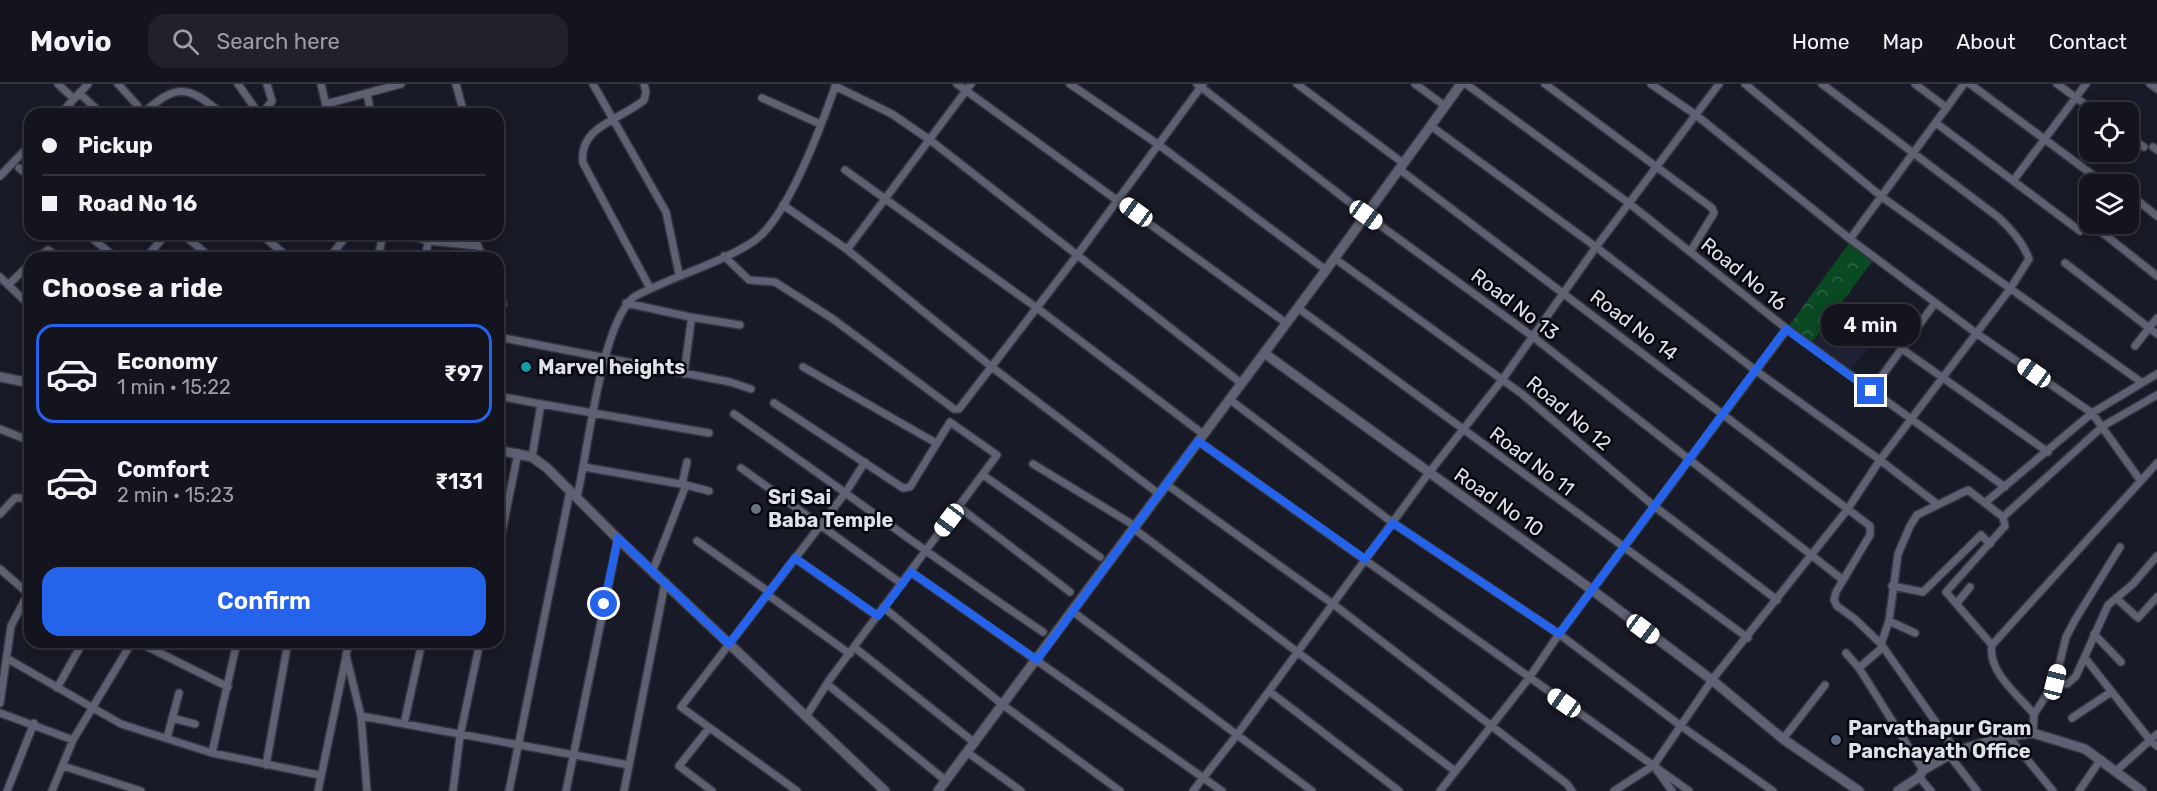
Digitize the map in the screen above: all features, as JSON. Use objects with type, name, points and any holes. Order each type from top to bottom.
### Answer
[{"type":"street","points":[[58,84],[93,108]]},
{"type":"street","points":[[65,108],[88,84]]},
{"type":"street","points":[[118,84],[138,106]]},
{"type":"street","points":[[238,84],[256,108]]},
{"type":"street","points":[[266,108],[272,101],[267,84]]},
{"type":"street","points":[[321,84],[327,108]]},
{"type":"street","points":[[326,104],[401,84]]},
{"type":"street","points":[[456,84],[462,108]]},
{"type":"street","points":[[593,84],[666,212],[679,274]]},
{"type":"street","points":[[644,84],[646,92],[644,100],[591,133],[581,152],[583,163],[650,288]]},
{"type":"street","points":[[957,84],[1286,323]]},
{"type":"street","points":[[845,248],[852,244],[971,84]]},
{"type":"street","points":[[1070,84],[1159,145],[1326,270]]},
{"type":"street","name":"Road No 14","points":[[1297,84],[1872,530],[1844,580]]},
{"type":"street","points":[[1415,84],[1445,106]]},
{"type":"street","points":[[827,684],[942,787],[1298,308],[1461,84]]},
{"type":"street","name":"Road No 16","points":[[1466,84],[1630,204],[1786,329],[2005,487]]},
{"type":"street","points":[[1545,84],[1713,210],[1690,252]]},
{"type":"street","points":[[1651,84],[1696,115],[1850,239],[1935,303],[2092,413],[2140,480]]},
{"type":"street","points":[[1193,791],[1428,474],[1502,380],[1563,292],[1719,84]]},
{"type":"street","points":[[1745,84],[1882,196],[2142,382]]},
{"type":"street","points":[[1619,790],[1654,765],[1712,680],[1748,638],[1847,510],[1880,460],[2010,289],[2029,259],[2025,249],[1998,217],[1822,84]]},
{"type":"street","points":[[1915,84],[1947,108]]},
{"type":"street","points":[[1850,239],[1964,84]]},
{"type":"street","points":[[1970,84],[2091,174]]},
{"type":"street","points":[[2057,84],[2082,102]]},
{"type":"street","points":[[2013,181],[2086,84]]},
{"type":"street","points":[[2150,84],[2157,89]]},
{"type":"street","points":[[508,791],[516,745],[574,494],[584,467],[605,357],[615,322],[626,303],[650,288],[724,256],[753,241],[771,227],[836,85],[892,114],[930,140],[1241,383]]},
{"type":"street","points":[[724,256],[749,280],[775,282],[833,319],[954,409],[962,407],[1159,145],[1200,85]]},
{"type":"street","name":"Road No 13","points":[[1200,85],[1366,215],[1532,336],[1813,553],[1844,580]]},
{"type":"street","points":[[148,108],[162,93],[172,88],[189,86],[215,108]]},
{"type":"street","points":[[367,93],[370,108]]},
{"type":"street","points":[[762,98],[820,124]]},
{"type":"street","points":[[1936,123],[2079,230]]},
{"type":"street","points":[[1431,126],[1596,247],[1755,370],[1937,504]]},
{"type":"street","points":[[2139,144],[2144,147]]},
{"type":"street","points":[[0,176],[24,151]]},
{"type":"street","points":[[20,168],[24,172]]},
{"type":"street","points":[[845,170],[1037,308],[1200,438],[1529,678],[1689,791]]},
{"type":"street","points":[[2139,202],[2157,216]]},
{"type":"street","points":[[783,205],[845,248],[993,368],[1159,494]]},
{"type":"street","points":[[2104,234],[2157,276]]},
{"type":"street","points":[[94,240],[109,252]]},
{"type":"street","points":[[190,240],[204,252]]},
{"type":"street","points":[[268,240],[282,252]]},
{"type":"street","points":[[446,240],[478,246]]},
{"type":"street","points":[[476,240],[480,252]]},
{"type":"street","name":"Road No 12","points":[[1334,258],[1502,380],[1654,506],[1778,600]]},
{"type":"street","points":[[2065,263],[2157,334]]},
{"type":"street","points":[[8,285],[24,270]]},
{"type":"street","points":[[0,277],[24,300]]},
{"type":"street","points":[[626,303],[740,325]]},
{"type":"street","points":[[1871,391],[1935,303]]},
{"type":"street","name":"Road No 11","points":[[1298,308],[1748,638]]},
{"type":"street","points":[[684,374],[692,322],[690,317]]},
{"type":"street","points":[[2135,346],[2157,318]]},
{"type":"street","points":[[1440,791],[1529,678],[1559,634],[1786,329]]},
{"type":"street","points":[[504,338],[730,382],[751,389]]},
{"type":"street","points":[[1902,349],[2048,452]]},
{"type":"street","name":"Road No 10","points":[[1264,353],[1428,474],[1592,590],[1712,680],[1783,739],[1859,791]]},
{"type":"street","points":[[803,367],[936,443]]},
{"type":"street","points":[[1986,502],[2092,413],[2157,374]]},
{"type":"street","points":[[0,378],[24,382]]},
{"type":"street","points":[[2003,517],[2103,426],[2157,395]]},
{"type":"street","points":[[504,397],[709,433]]},
{"type":"street","points":[[1229,399],[1393,523],[1559,634],[1772,791]]},
{"type":"street","points":[[774,403],[907,489],[950,422],[997,455],[883,607],[807,715]]},
{"type":"street","points":[[532,457],[541,404]]},
{"type":"street","points":[[734,414],[846,492],[924,552],[1043,632]]},
{"type":"street","points":[[1,431],[24,439]]},
{"type":"street","points":[[504,451],[532,457],[547,468],[885,791]]},
{"type":"street","points":[[504,522],[518,453]]},
{"type":"street","points":[[653,570],[684,484],[687,462]]},
{"type":"street","points":[[797,791],[681,707],[769,594],[819,523],[846,492],[865,462]]},
{"type":"street","points":[[2034,714],[1994,666],[1990,655],[1992,645],[2157,463]]},
{"type":"street","points":[[1034,465],[1134,527],[1455,771]]},
{"type":"street","points":[[584,467],[684,484],[709,491]]},
{"type":"street","points":[[741,468],[902,584]]},
{"type":"street","points":[[983,475],[1100,557]]},
{"type":"street","points":[[1166,484],[1333,604],[1567,784],[1572,791]]},
{"type":"street","points":[[1859,668],[1882,646],[1889,621],[1898,554],[1910,525],[1917,515],[1968,490],[2003,517],[2005,526],[1946,592],[1992,645]]},
{"type":"street","points":[[0,514],[15,498],[24,498]]},
{"type":"street","points":[[959,507],[1070,592]]},
{"type":"street","points":[[1892,586],[1923,592],[1981,535],[1990,544]]},
{"type":"street","points":[[566,791],[618,538]]},
{"type":"street","points":[[697,541],[850,654]]},
{"type":"street","points":[[2033,733],[2034,714],[2055,682],[2066,637],[2120,547]]},
{"type":"street","points":[[2055,682],[2067,684],[2071,681],[2085,658],[2101,615],[2133,584],[2157,556]]},
{"type":"street","points":[[795,558],[878,616]]},
{"type":"street","points":[[0,569],[24,589]]},
{"type":"street","points":[[911,572],[1222,791]]},
{"type":"street","points":[[1844,580],[1836,592],[1834,600],[1837,606],[1855,619],[1882,646],[1977,791]]},
{"type":"street","points":[[624,791],[665,583]]},
{"type":"street","points":[[1957,603],[1970,587]]},
{"type":"street","points":[[2116,598],[2138,618],[2157,597]]},
{"type":"street","points":[[0,703],[11,626],[24,602]]},
{"type":"street","points":[[883,607],[1003,705],[1120,791]]},
{"type":"street","points":[[1072,611],[1312,791]]},
{"type":"street","points":[[1889,621],[1915,633]]},
{"type":"street","points":[[2094,634],[2121,662]]},
{"type":"street","points":[[854,647],[975,743]]},
{"type":"street","points":[[57,688],[80,648]]},
{"type":"street","points":[[52,791],[73,740],[90,707],[128,648]]},
{"type":"street","points":[[150,648],[228,687]]},
{"type":"street","points":[[212,753],[236,648]]},
{"type":"street","points":[[266,765],[287,648]]},
{"type":"street","points":[[318,791],[319,775],[348,648]]},
{"type":"street","points":[[404,724],[421,648]]},
{"type":"street","points":[[453,791],[460,736],[479,648]]},
{"type":"street","points":[[1846,653],[1859,668],[1931,791]]},
{"type":"street","points":[[346,655],[361,716],[367,791]]},
{"type":"street","points":[[8,658],[121,724],[212,753],[319,775]]},
{"type":"street","points":[[2085,658],[2157,746]]},
{"type":"street","points":[[1783,739],[1825,685]]},
{"type":"street","points":[[1269,691],[1399,791]]},
{"type":"street","points":[[2072,718],[2111,692]]},
{"type":"street","points":[[167,738],[179,693]]},
{"type":"street","points":[[0,713],[34,723],[73,740]]},
{"type":"street","points":[[361,716],[460,736],[629,765]]},
{"type":"street","points":[[172,718],[195,724]]},
{"type":"street","points":[[7,791],[34,723]]},
{"type":"street","points":[[709,728],[679,766],[712,791]]},
{"type":"street","points":[[1898,791],[1953,754],[2008,735],[2033,733],[2085,749],[2142,791]]},
{"type":"street","points":[[2116,771],[2157,734]]},
{"type":"street","points":[[2008,735],[2053,791]]},
{"type":"street","points":[[967,752],[1022,791]]},
{"type":"street","points":[[2079,791],[2101,759]]},
{"type":"street","points":[[1654,765],[1672,791]]},
{"type":"street","points":[[63,766],[141,791]]},
{"type":"shaded area","points":[[1837,311],[1875,339],[1851,369],[1814,342]]},
{"type":"green space","points":[[1850,242],[1874,259],[1811,344],[1788,327]]},
{"type":"place","name":"Marvel heights","points":[[526,367]]},
{"type":"place","name":"Sri Sai Baba Temple","points":[[756,509]]},
{"type":"place","name":"Parvathapur Gram Panchayath Office","points":[[1836,740]]},
{"type":"route","points":[[604,604],[618,538],[729,644],[795,558],[878,616],[911,572],[1037,660],[1081,597],[1198,441],[1365,559],[1393,523],[1559,634],[1786,329],[1871,391]]}]
